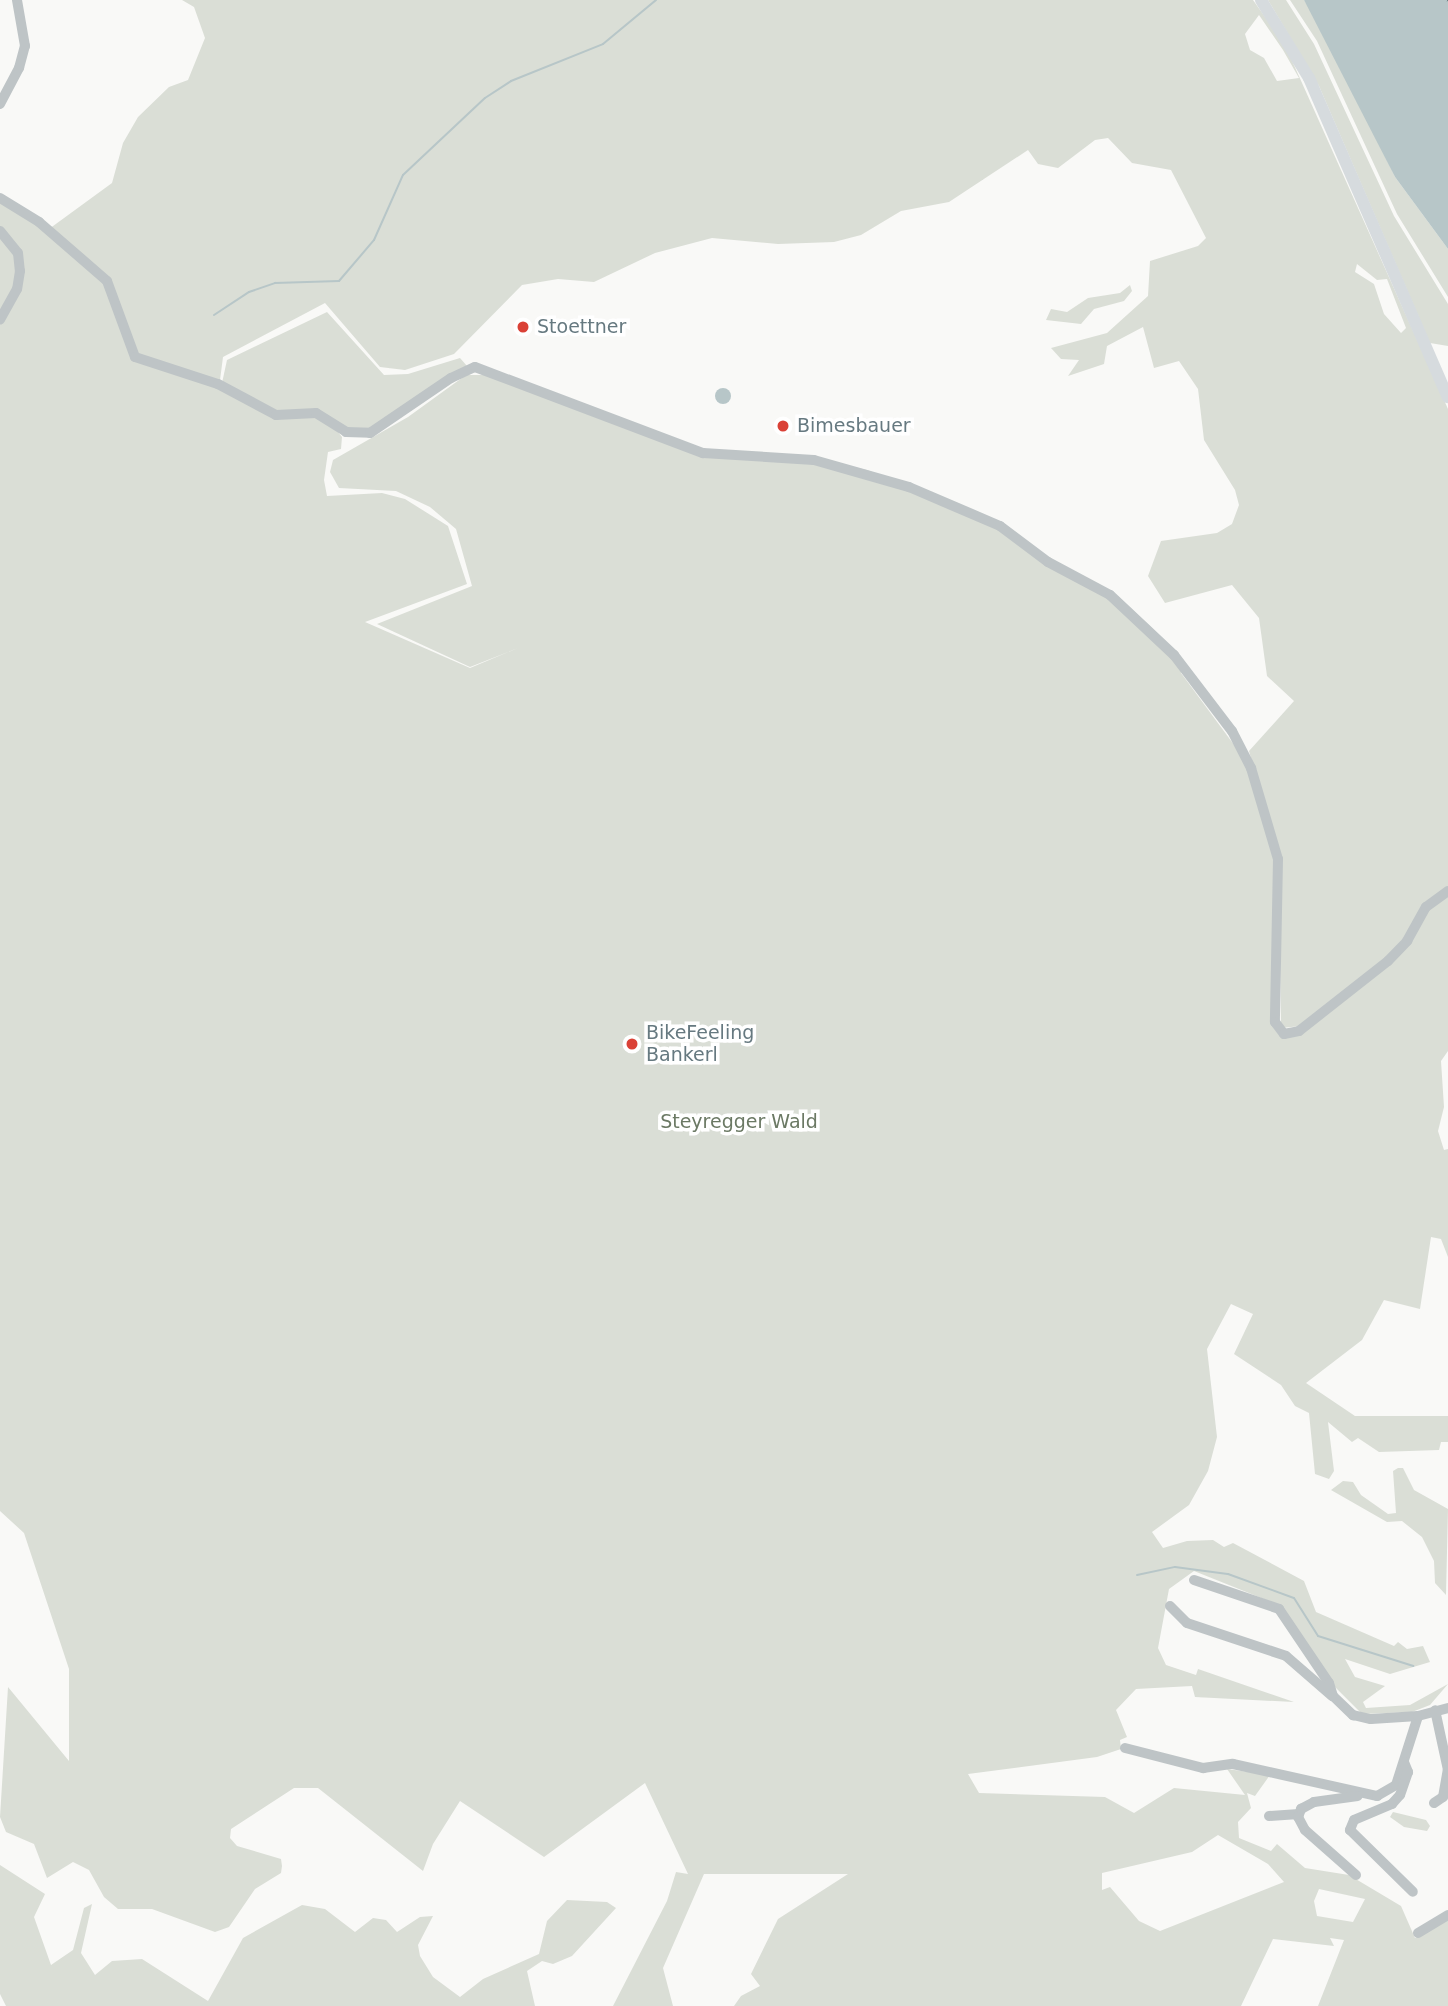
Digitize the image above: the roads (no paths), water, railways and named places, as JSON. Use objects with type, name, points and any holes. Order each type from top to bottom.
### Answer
[{"type":"main road","points":[[1261,0],[1309,78],[1448,397]]},
{"type":"street","points":[[0,104],[19,68],[25,46],[18,0]]},
{"type":"street","points":[[0,198],[39,222],[107,281],[135,357],[218,384],[276,415],[316,413],[346,432],[370,433],[451,378],[475,367],[703,453],[814,460],[909,487],[1000,526],[1048,562],[1110,595],[1174,655],[1232,731],[1251,768],[1278,859],[1275,1022],[1284,1034],[1299,1031],[1388,961],[1406,941],[1426,907],[1448,891]]},
{"type":"street","points":[[0,230],[18,253],[20,271],[17,289],[0,320]]},
{"type":"street","points":[[1194,1580],[1279,1609],[1329,1683],[1333,1696]]},
{"type":"street","points":[[1170,1606],[1187,1623],[1286,1656],[1363,1718],[1418,1716],[1448,1707]]},
{"type":"street","points":[[1434,1710],[1448,1770],[1443,1797],[1434,1803]]},
{"type":"street","points":[[1125,1748],[1203,1768],[1233,1764],[1377,1796],[1391,1790],[1404,1762],[1418,1716]]},
{"type":"street","points":[[1404,1762],[1408,1772],[1400,1795],[1392,1804],[1354,1820],[1350,1830],[1413,1892]]},
{"type":"street","points":[[1269,1816],[1299,1814],[1314,1802],[1365,1794]]},
{"type":"street","points":[[1299,1814],[1305,1830],[1356,1875]]},
{"type":"street","points":[[1418,1933],[1448,1915]]},
{"type":"waterway","points":[[214,315],[249,292],[275,283],[339,281],[374,240],[403,175],[485,98],[511,81],[603,44],[656,0]]},
{"type":"waterway","points":[[1137,1575],[1175,1567],[1228,1574],[1294,1598],[1318,1636],[1413,1666]]},
{"type":"place","name":"Stoettner","points":[[523,327]]},
{"type":"place","name":"Bimesbauer","points":[[783,426]]},
{"type":"place","name":"BikeFeeling Bankerl","points":[[632,1044]]},
{"type":"park label","name":"Steyregger Wald","points":[[739,1122]]}]
